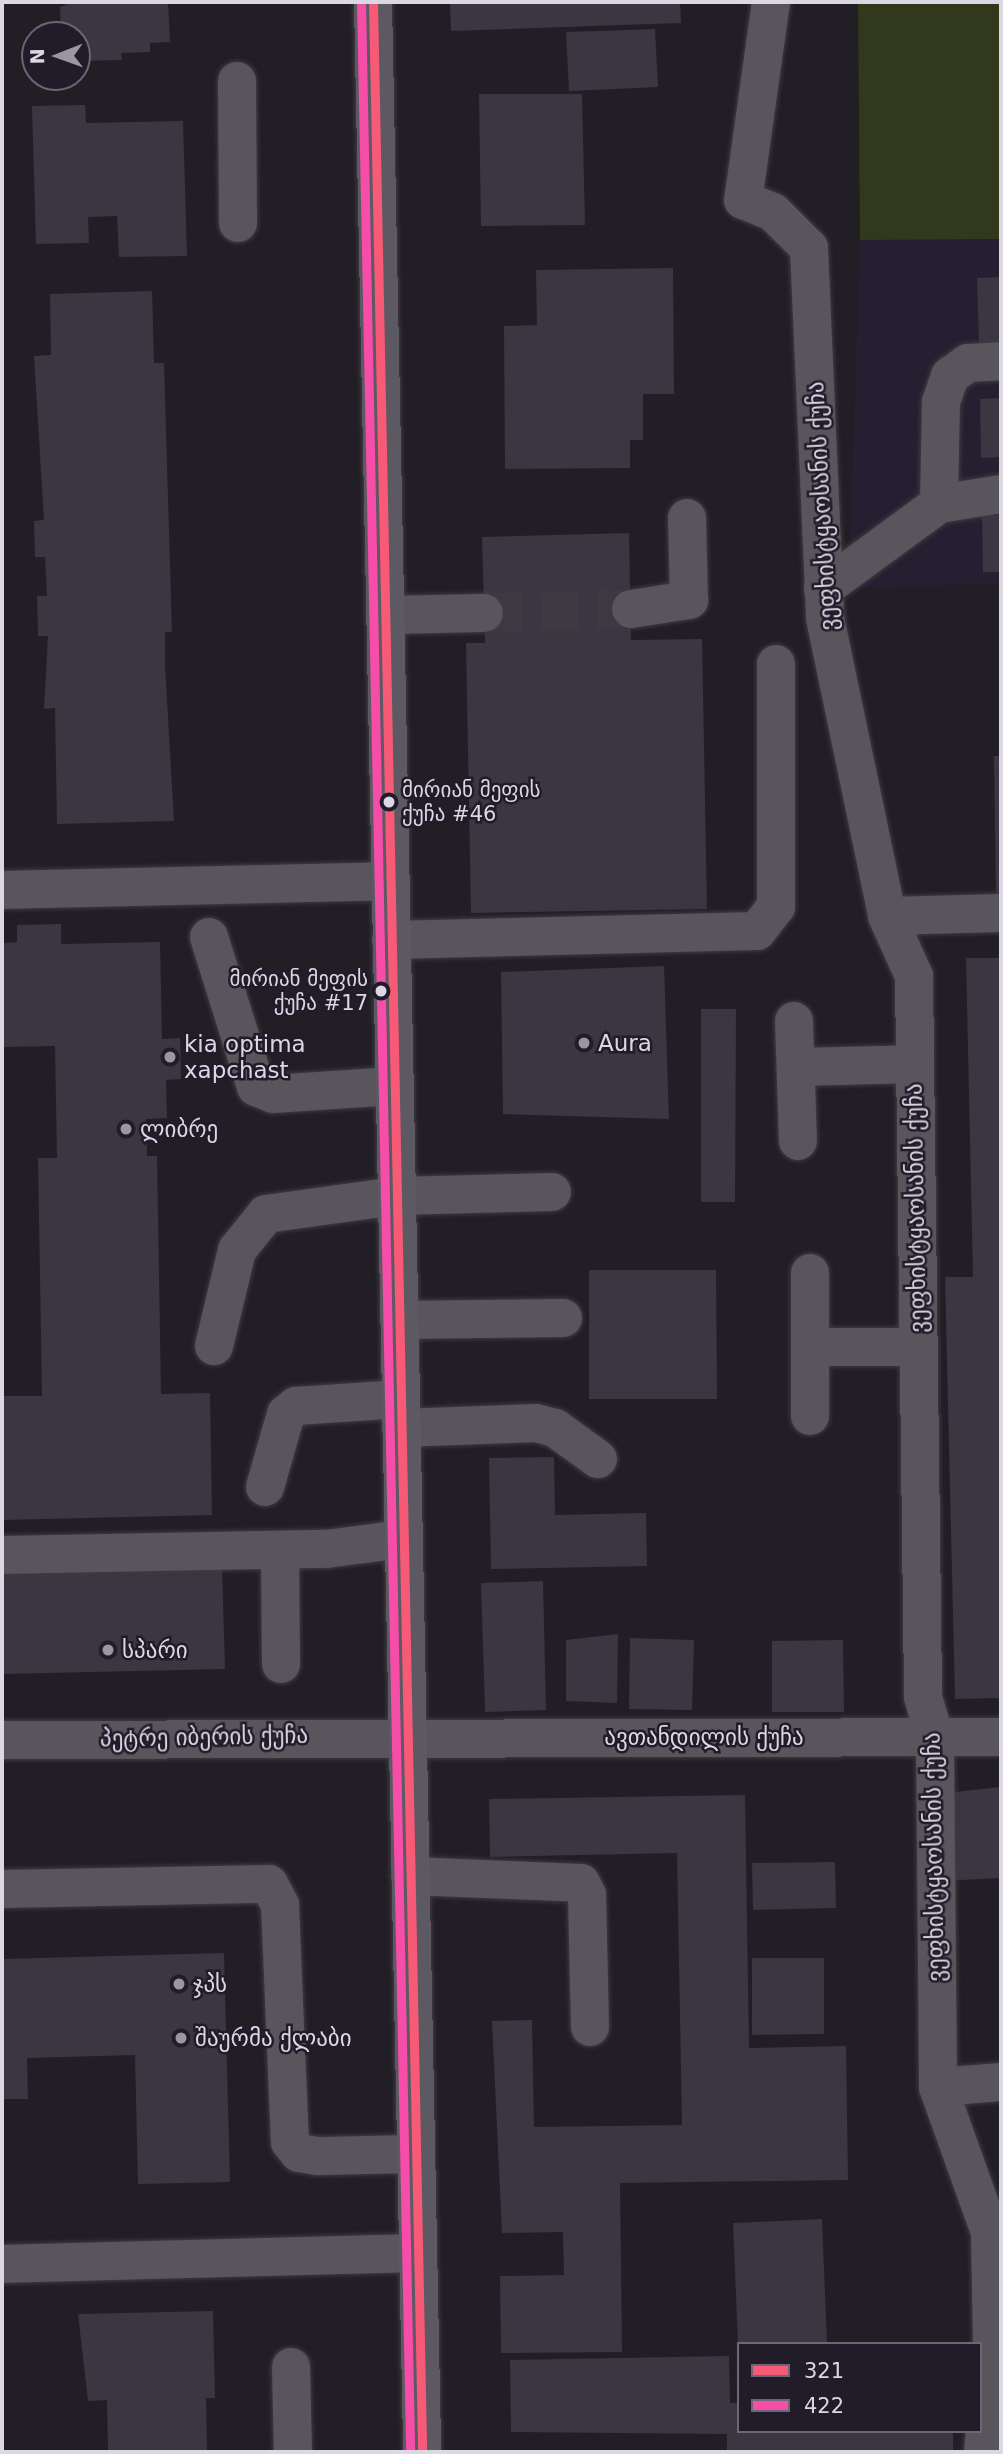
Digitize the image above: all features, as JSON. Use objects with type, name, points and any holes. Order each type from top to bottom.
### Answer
[{"type":"main road","points":[[373,2],[422,2452]]},
{"type":"street","name":"ვეფხისტყაოსანის ქუჩა","points":[[771,2],[743,200],[773,212],[809,248],[823,589],[887,916],[914,976],[923,1698],[935,1738],[938,2087],[990,2232],[992,2351],[982,2452]]},
{"type":"street","points":[[237,81],[238,223]]},
{"type":"street","points":[[939,504],[941,402],[950,376],[968,362],[1001,361]]},
{"type":"street","points":[[823,589],[939,504],[1001,494]]},
{"type":"street","points":[[631,609],[689,600],[687,519]]},
{"type":"street","points":[[385,615],[484,613]]},
{"type":"street","points":[[391,940],[757,931],[776,908],[776,664]]},
{"type":"street","points":[[2,890],[390,881]]},
{"type":"street","points":[[887,916],[1001,913]]},
{"type":"street","points":[[209,937],[256,1087],[273,1094],[394,1086]]},
{"type":"street","points":[[794,1021],[798,1141]]},
{"type":"street","points":[[796,1067],[915,1064]]},
{"type":"street","points":[[214,1346],[237,1250],[251,1225],[266,1214],[396,1196],[552,1192]]},
{"type":"street","points":[[810,1273],[810,1416]]},
{"type":"street","points":[[399,1320],[563,1318]]},
{"type":"street","points":[[810,1347],[918,1347]]},
{"type":"street","points":[[265,1487],[286,1414],[296,1406],[536,1423],[555,1428],[598,1460]]},
{"type":"street","points":[[2,1555],[279,1550],[403,1539]]},
{"type":"street","points":[[279,1550],[281,1664]]},
{"type":"street","name":"ავთანდილის ქუჩა","points":[[407,1735],[1001,1737]]},
{"type":"street","name":"პეტრე იბერის ქუჩა","points":[[2,1740],[407,1735]]},
{"type":"street","points":[[410,1875],[580,1883],[587,1895],[590,2026]]},
{"type":"street","points":[[2,1889],[270,1884],[280,1905],[290,2142],[299,2153],[318,2157],[415,2154]]},
{"type":"street","points":[[938,2087],[1001,2082]]},
{"type":"street","points":[[2,2264],[418,2253]]},
{"type":"street","points":[[291,2368],[293,2452]]},
{"type":"shaded area","points":[[1001,239],[1001,584],[849,588],[860,240]]},
{"type":"green space","points":[[858,2],[1001,2],[1001,239],[860,240]]},
{"type":"building","points":[[73,2],[168,2],[170,42],[150,43],[150,52],[121,53],[122,60],[91,61],[91,21],[60,21],[60,7]]},
{"type":"building","points":[[450,2],[680,2],[681,23],[451,31]]},
{"type":"building","points":[[655,29],[658,87],[569,91],[566,32]]},
{"type":"building","points":[[479,94],[582,94],[585,225],[481,226]]},
{"type":"building","points":[[85,105],[86,123],[183,121],[187,256],[119,257],[117,216],[88,217],[89,243],[36,244],[32,106]]},
{"type":"building","points":[[673,268],[674,394],[643,394],[643,440],[630,440],[630,468],[505,469],[504,326],[537,325],[536,270]]},
{"type":"building","points":[[1001,277],[1001,343],[979,344],[977,278]]},
{"type":"building","points":[[152,291],[154,363],[164,363],[172,632],[165,632],[165,665],[174,821],[57,824],[55,708],[44,709],[48,636],[38,636],[37,596],[47,596],[45,557],[35,557],[34,521],[44,520],[34,356],[51,355],[50,294]]},
{"type":"building","points":[[1001,398],[1001,457],[981,458],[980,399]]},
{"type":"building","points":[[982,515],[1001,515],[1001,572],[983,572]]},
{"type":"building","points":[[629,533],[631,640],[702,639],[707,909],[471,913],[466,643],[485,643],[482,537]]},
{"type":"building","points":[[994,756],[1001,756],[1001,899],[996,899]]},
{"type":"building","points":[[61,924],[61,944],[160,942],[162,1039],[180,1038],[181,1079],[166,1080],[167,1118],[146,1119],[147,1156],[157,1156],[161,1394],[210,1393],[212,1515],[2,1520],[2,1396],[42,1396],[38,1158],[57,1158],[55,1046],[2,1047],[2,943],[17,942],[17,925]]},
{"type":"building","points":[[966,958],[1001,958],[1001,1698],[955,1699],[945,1277],[973,1277]]},
{"type":"building","name":"Aura","points":[[664,966],[669,1119],[503,1114],[501,972]]},
{"type":"building","points":[[701,1009],[736,1009],[735,1202],[701,1202]]},
{"type":"building","points":[[589,1270],[716,1270],[717,1399],[589,1399]]},
{"type":"building","points":[[554,1457],[555,1515],[646,1513],[647,1566],[491,1569],[489,1458]]},
{"type":"building","points":[[222,1566],[225,1669],[2,1674],[2,1571]]},
{"type":"building","points":[[543,1581],[546,1710],[485,1712],[481,1583]]},
{"type":"building","points":[[618,1634],[617,1703],[566,1701],[566,1640]]},
{"type":"building","points":[[630,1638],[694,1640],[692,1710],[629,1709]]},
{"type":"building","points":[[843,1640],[844,1712],[772,1712],[772,1641]]},
{"type":"building","points":[[1001,1787],[1001,1878],[941,1881],[945,1793]]},
{"type":"building","points":[[745,1795],[749,2048],[846,2046],[848,2180],[620,2183],[622,2352],[501,2353],[500,2276],[564,2275],[563,2232],[502,2233],[492,2021],[532,2020],[534,2127],[682,2125],[677,1853],[490,1857],[489,1799]]},
{"type":"building","points":[[835,1862],[836,1908],[753,1910],[752,1863]]},
{"type":"building","points":[[224,1953],[230,2182],[138,2184],[135,2055],[27,2058],[28,2099],[2,2099],[2,1959]]},
{"type":"building","points":[[752,1958],[824,1958],[824,2034],[752,2035]]},
{"type":"building","points":[[822,2219],[827,2342],[738,2342],[733,2223]]},
{"type":"building","points":[[213,2311],[215,2398],[206,2398],[207,2452],[108,2452],[107,2400],[88,2401],[78,2314]]},
{"type":"building","points":[[729,2356],[730,2403],[737,2403],[737,2433],[953,2433],[953,2452],[727,2452],[727,2434],[511,2432],[510,2360]]},
{"type":"tunnel","points":[[484,613],[631,609]]},
{"type":"transit line","name":"422","points":[[361,2],[410,2452]]},
{"type":"transit line","name":"321","points":[[373,2],[422,2452]]},
{"type":"place","name":"მირიან მეფის ქუჩა #46","points":[[389,802]]},
{"type":"place","name":"მირიან მეფის ქუჩა #17","points":[[381,991]]},
{"type":"place","name":"Aura","points":[[584,1043]]},
{"type":"place","name":"kia optima xapchast","points":[[170,1057]]},
{"type":"place","name":"ლიბრე","points":[[126,1129]]},
{"type":"place","name":"სპარი","points":[[108,1650]]},
{"type":"place","name":"ჯპს","points":[[179,1984]]},
{"type":"place","name":"შაურმა ქლაბი","points":[[181,2038]]}]
